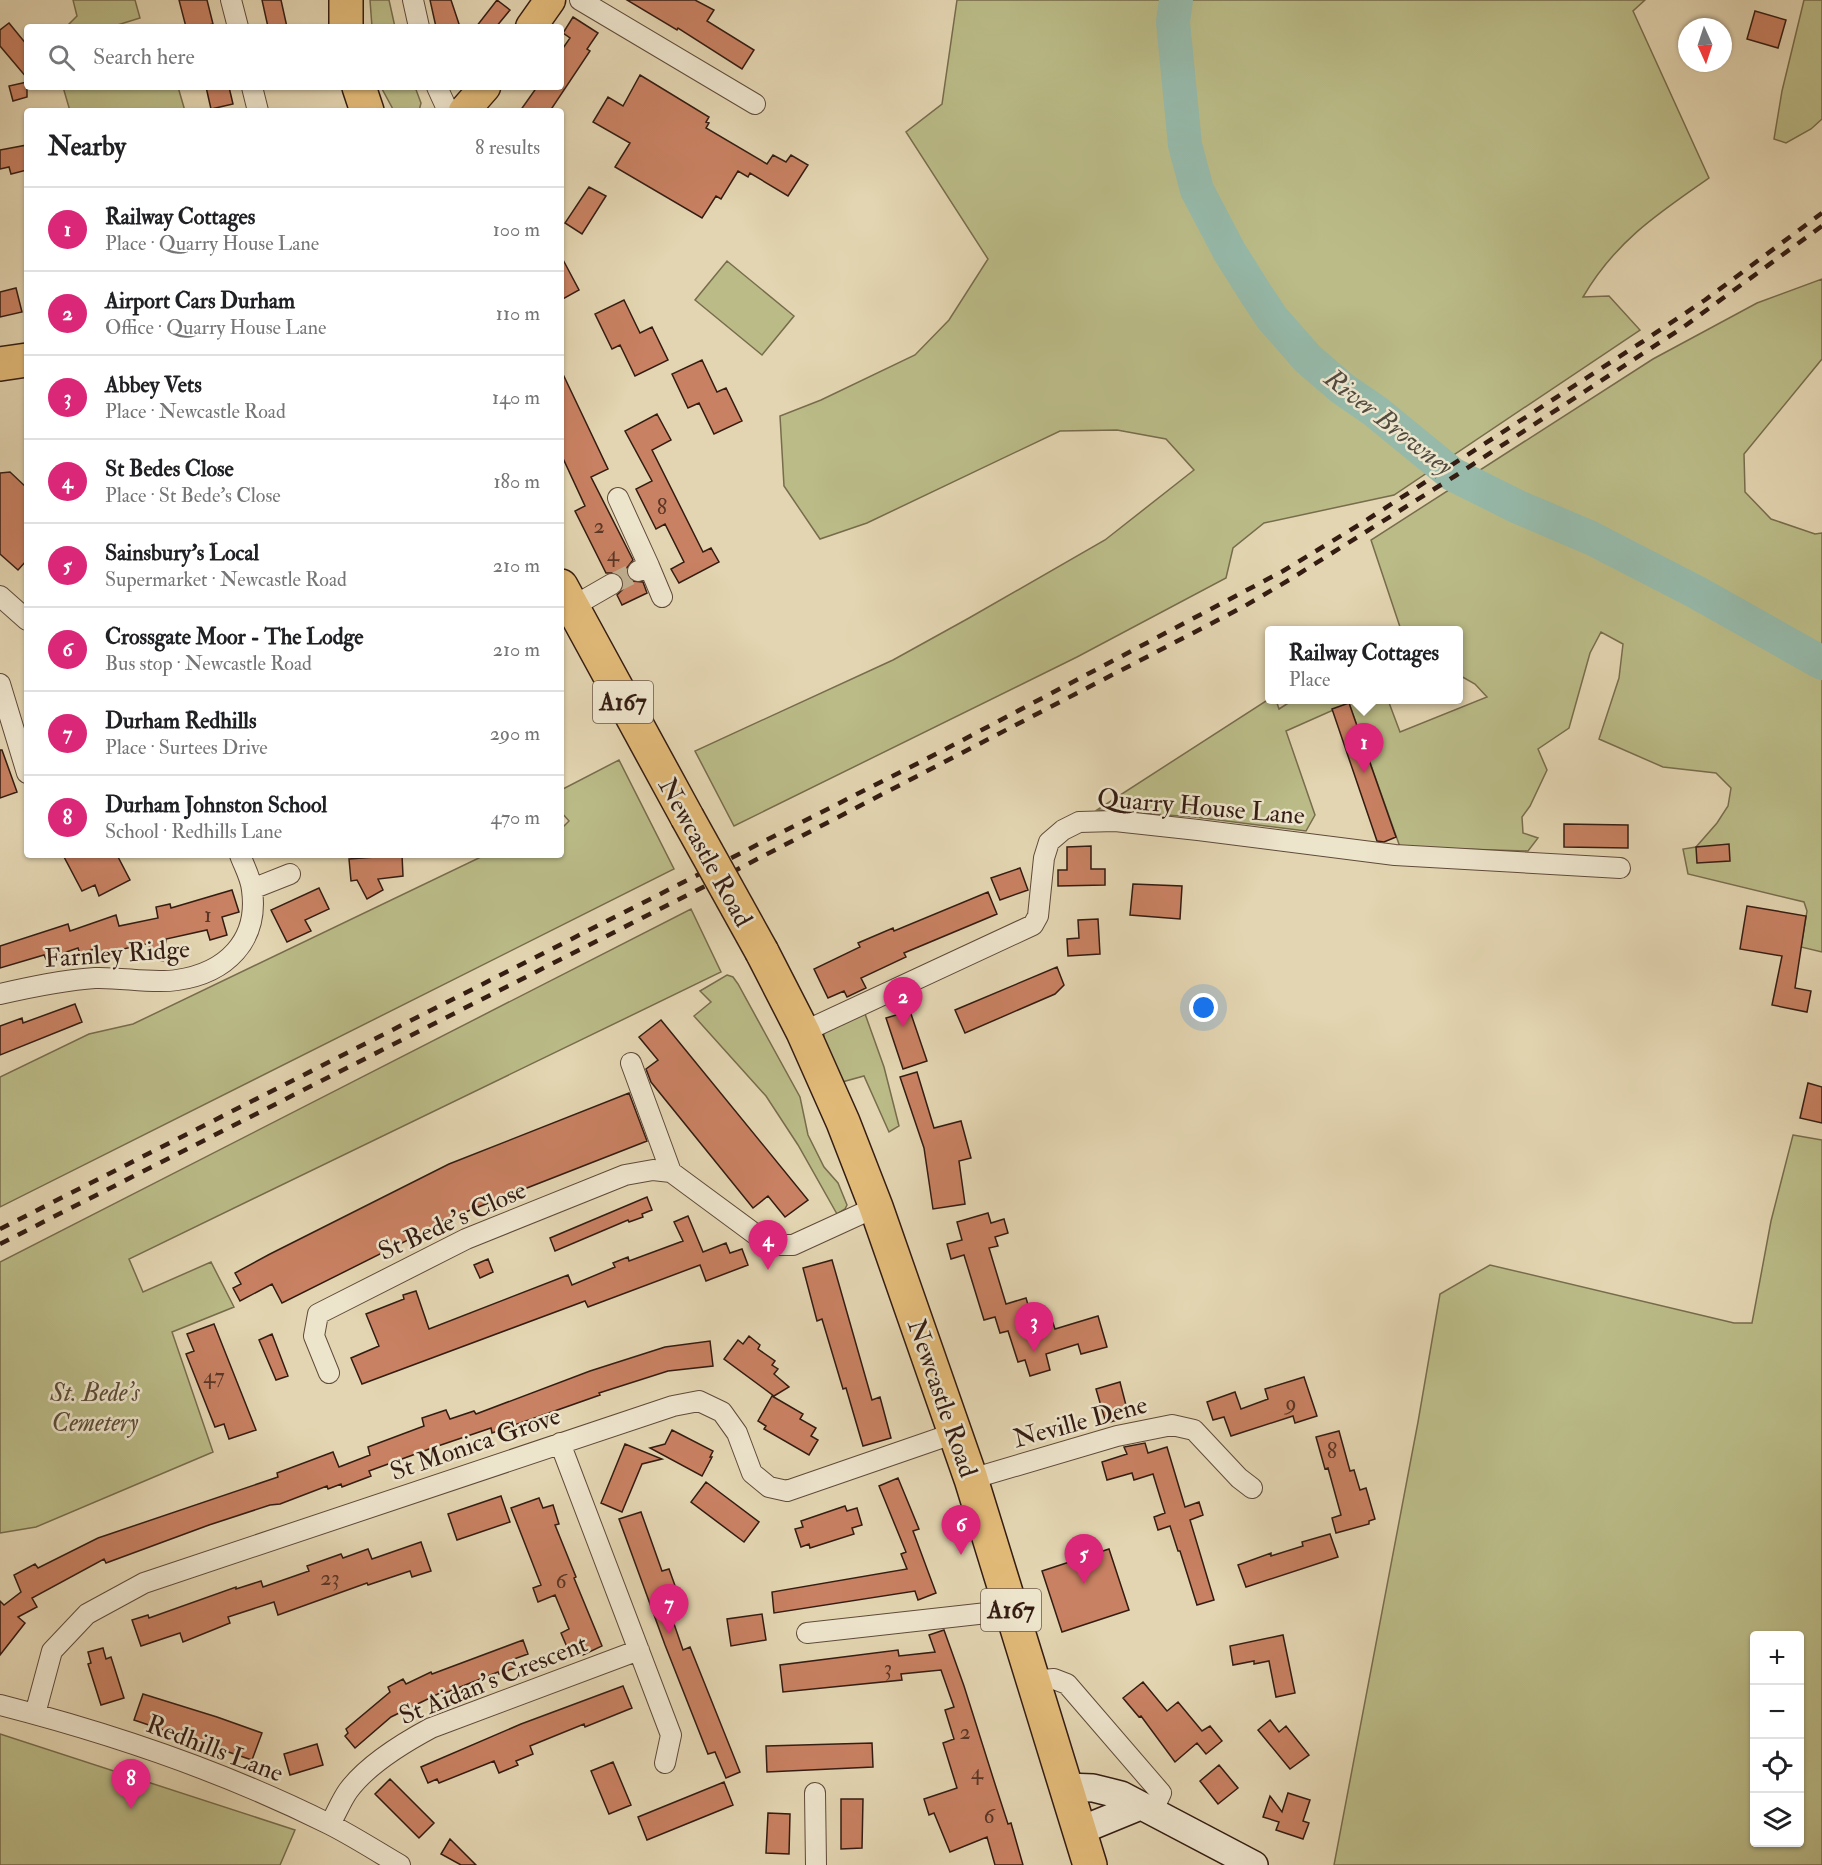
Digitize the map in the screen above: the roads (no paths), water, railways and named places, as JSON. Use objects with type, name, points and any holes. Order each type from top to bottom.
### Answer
[{"type":"highway","points":[[346,0],[346,24]]},
{"type":"highway","points":[[0,364],[24,360]]},
{"type":"highway","name":"Newcastle Road","points":[[566,597],[762,952],[843,1122],[876,1207],[971,1479],[1090,1865]]},
{"type":"main road","points":[[533,24],[550,0]]},
{"type":"main road","points":[[467,108],[482,90]]},
{"type":"street","points":[[231,0],[237,24]]},
{"type":"street","points":[[413,0],[418,24]]},
{"type":"street","points":[[580,0],[755,104]]},
{"type":"street","points":[[253,90],[257,108]]},
{"type":"street","points":[[438,90],[447,108]]},
{"type":"street","points":[[618,498],[644,569],[662,597]]},
{"type":"street","points":[[566,597],[612,584]]},
{"type":"street","points":[[0,596],[24,617]]},
{"type":"street","points":[[0,684],[24,763]]},
{"type":"street","name":"Quarry House Lane","points":[[802,1032],[1033,925],[1038,916],[1044,858],[1049,842],[1063,830],[1079,822],[1115,821],[1395,855],[1620,868]]},
{"type":"street","name":"Farnley Ridge","points":[[0,994],[38,985],[96,978],[176,981],[207,973],[222,966],[247,934],[253,914],[252,888],[241,858]]},
{"type":"street","points":[[252,888],[290,874]]},
{"type":"street","points":[[631,1063],[671,1172],[763,1240],[780,1245],[794,1245],[876,1207]]},
{"type":"street","name":"St Bede's Close","points":[[329,1373],[314,1336],[318,1314],[466,1239],[624,1175],[653,1170],[671,1172]]},
{"type":"street","name":"St Monica Grove","points":[[35,1714],[52,1651],[87,1614],[144,1583],[673,1406],[699,1401],[722,1412],[737,1433],[752,1473],[769,1487],[786,1491],[955,1433]]},
{"type":"street","name":"Neville Dene","points":[[971,1479],[1117,1436],[1172,1425],[1194,1430],[1239,1478],[1252,1488]]},
{"type":"street","points":[[560,1443],[671,1735],[665,1763]]},
{"type":"street","points":[[807,1632],[1010,1609]]},
{"type":"street","name":"St Aidan's Crescent","points":[[330,1824],[349,1790],[376,1763],[404,1742],[431,1728],[639,1650]]},
{"type":"street","points":[[1032,1681],[1054,1679],[1067,1684],[1161,1794],[1146,1809],[1079,1831]]},
{"type":"street","name":"Redhills Lane","points":[[0,1705],[133,1744],[230,1778],[330,1824],[400,1865]]},
{"type":"street","points":[[1066,1787],[1093,1788],[1121,1795],[1254,1865]]},
{"type":"street","points":[[815,1793],[816,1865]]},
{"type":"waterway","name":"River Browney","points":[[1176,0],[1173,22],[1185,145],[1197,190],[1229,251],[1256,294],[1272,318],[1308,359],[1452,474],[1516,506],[1591,538],[1696,592],[1822,663]]},
{"type":"tunnel","points":[[612,584],[638,571]]},
{"type":"railway","points":[[0,1229],[940,752],[1283,571],[1362,523],[1642,342],[1705,300],[1822,213]]},
{"type":"railway","points":[[0,1244],[717,880],[1243,607],[1455,476],[1682,328],[1822,226]]},
{"type":"place","name":"Railway Cottages","points":[[1364,773]]},
{"type":"place","name":"Airport Cars Durham","points":[[903,1027]]},
{"type":"place","name":"St Bedes Close","points":[[768,1270]]},
{"type":"place","name":"Abbey Vets","points":[[1034,1352]]},
{"type":"place","name":"Crossgate Moor - The Lodge","points":[[961,1555]]},
{"type":"place","name":"Sainsbury's Local","points":[[1084,1584]]},
{"type":"place","name":"Durham Redhills","points":[[669,1634]]},
{"type":"place","name":"Durham Johnston School","points":[[131,1809]]},
{"type":"park label","name":"St. Bede's Cemetery","points":[[95,1407]]}]
